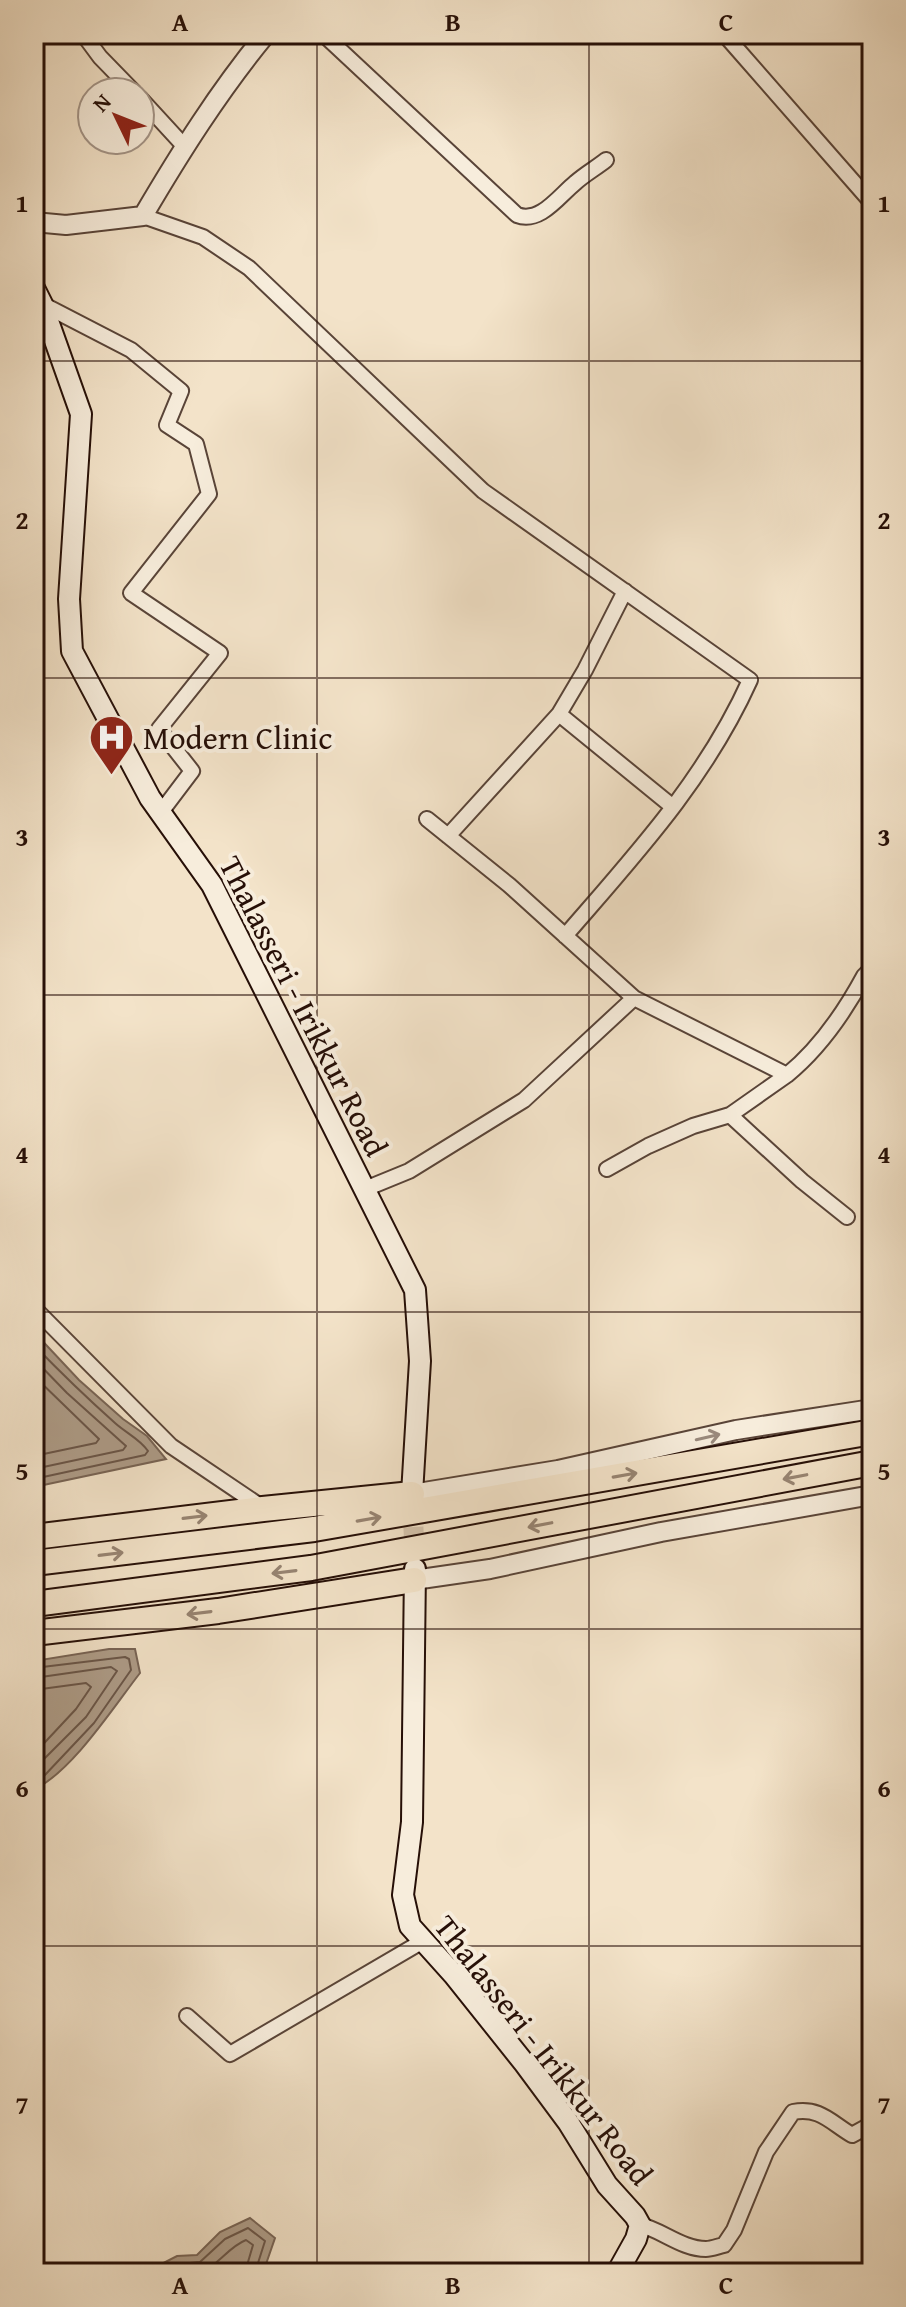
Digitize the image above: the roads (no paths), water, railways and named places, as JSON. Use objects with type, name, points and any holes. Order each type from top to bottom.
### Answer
[{"type":"highway","points":[[34,1563],[298,1531],[872,1432]]},
{"type":"highway","points":[[34,1604],[311,1568],[872,1463]]},
{"type":"highway","points":[[34,1537],[412,1494]]},
{"type":"highway","points":[[34,1633],[218,1611],[415,1575]]},
{"type":"main road","name":"Thalasseri - Irikkur Road","points":[[38,296],[81,414],[69,599],[72,651],[161,812],[212,885],[415,1290],[420,1361],[412,1494]]},
{"type":"main road","name":"Thalasseri - Irikkur Road","points":[[415,1575],[412,1822],[403,1895],[410,1926],[534,2075],[607,2185],[635,2216],[640,2225],[636,2239],[617,2273]]},
{"type":"street","points":[[83,34],[118,76]]},
{"type":"street","points":[[143,216],[235,71],[266,34]]},
{"type":"street","points":[[323,34],[517,215],[531,217],[540,213],[606,160]]},
{"type":"street","points":[[724,34],[872,203]]},
{"type":"street","points":[[156,115],[185,147]]},
{"type":"street","points":[[34,222],[66,225],[143,216],[203,237],[249,268],[483,491],[750,680],[738,707],[695,780],[565,936]]},
{"type":"street","points":[[38,296],[131,350],[181,391],[167,425],[196,444],[209,494],[131,593],[220,653],[159,729],[192,771],[161,812]]},
{"type":"street","points":[[448,836],[559,714],[625,591]]},
{"type":"street","points":[[559,714],[673,807]]},
{"type":"street","points":[[427,819],[634,998],[787,1075]]},
{"type":"street","points":[[607,1169],[693,1126],[730,1115],[787,1075],[807,1059],[824,1039],[872,968]]},
{"type":"street","points":[[365,1189],[409,1171],[524,1100],[634,998]]},
{"type":"street","points":[[730,1115],[790,1171],[847,1217]]},
{"type":"street","points":[[34,1308],[171,1446],[263,1509]]},
{"type":"street","points":[[412,1494],[558,1470],[736,1430],[872,1409]]},
{"type":"street","points":[[415,1575],[490,1569],[661,1532],[872,1495]]},
{"type":"street","points":[[187,2016],[230,2054],[423,1941]]},
{"type":"street","points":[[640,2225],[706,2249],[724,2245],[734,2230],[766,2152],[793,2112],[808,2109],[821,2114],[852,2135],[872,2124]]},
{"type":"water","points":[[34,1332],[79,1380],[147,1436],[166,1459],[34,1487]]},
{"type":"water","points":[[109,1649],[135,1649],[140,1673],[78,1753],[64,1768],[34,1790],[34,1661]]},
{"type":"water","points":[[250,2218],[275,2238],[266,2264],[272,2273],[144,2273],[177,2256],[197,2255],[220,2232]]},
{"type":"tunnel","points":[[412,1497],[415,1561]]},
{"type":"place","name":"Modern Clinic","points":[[112,776]]}]
